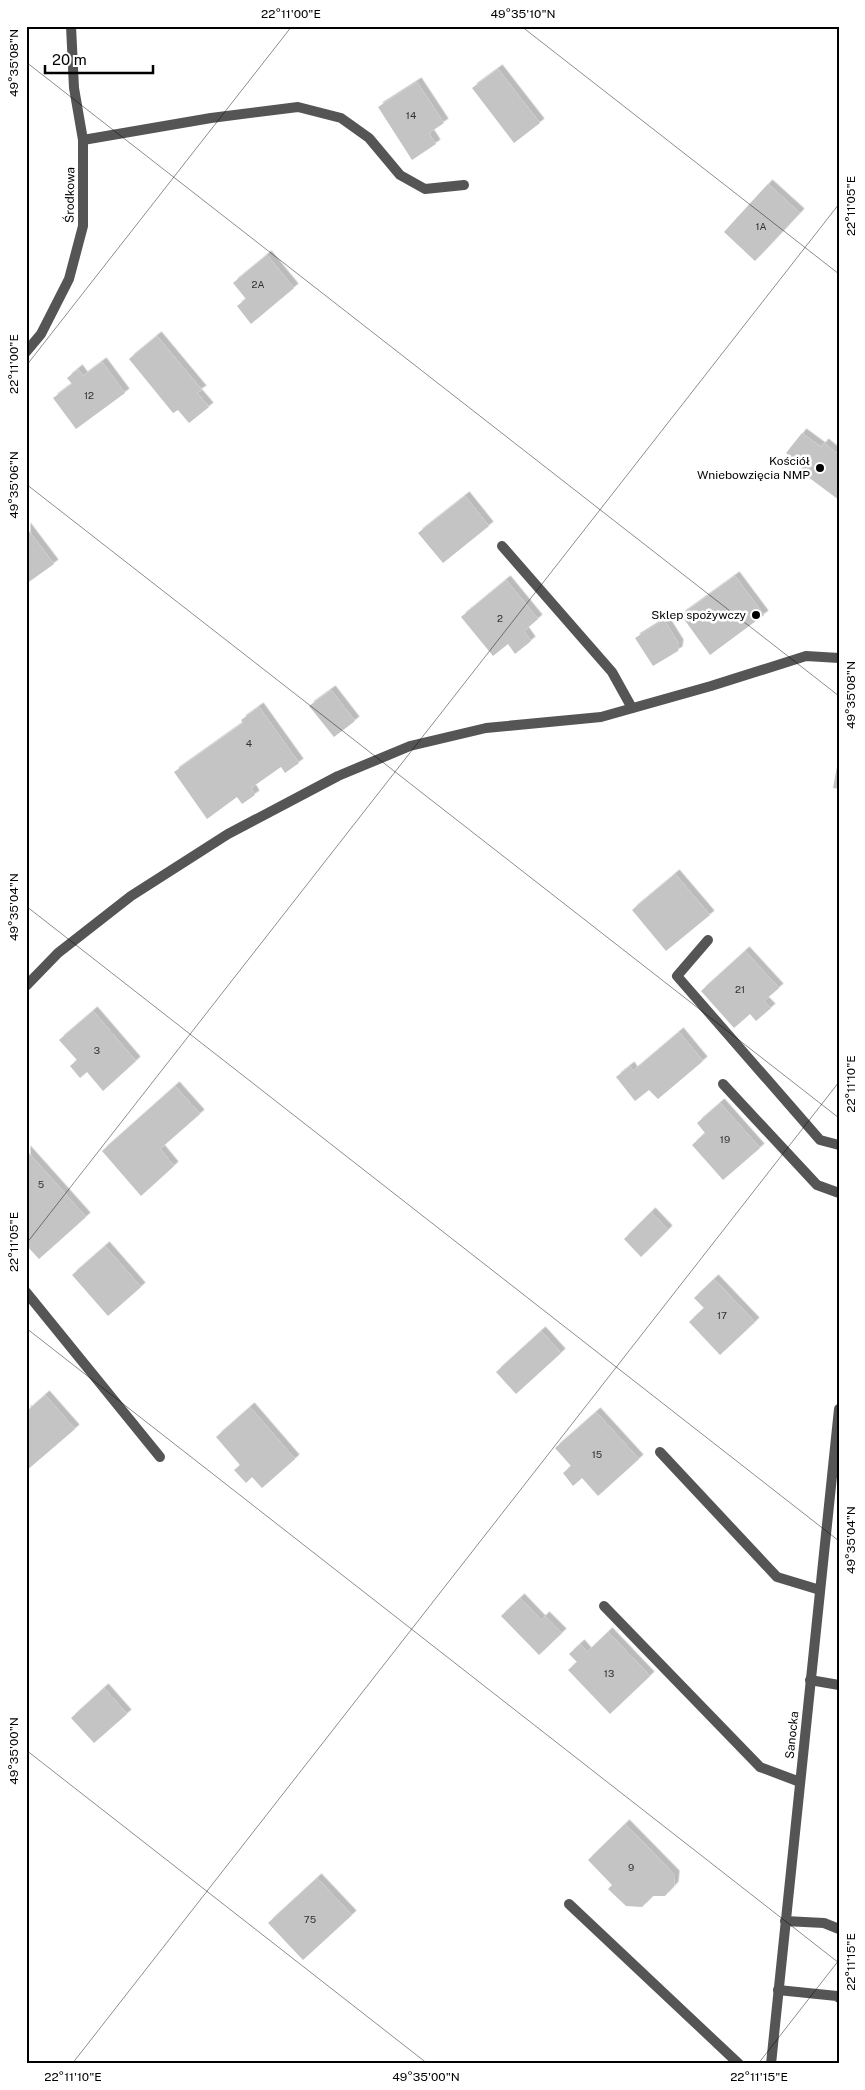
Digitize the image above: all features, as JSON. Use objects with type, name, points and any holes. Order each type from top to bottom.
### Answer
[{"type":"street","name":"Środkowa","points":[[26,352],[41,334],[69,279],[82,226],[83,140],[74,88],[71,26]]},
{"type":"street","points":[[83,140],[210,118],[298,107],[341,118],[369,138],[400,175],[424,188],[464,185]]},
{"type":"street","points":[[502,546],[612,672],[632,708]]},
{"type":"street","points":[[26,986],[58,953],[131,896],[228,834],[338,776],[410,746],[486,728],[601,717],[711,686],[806,656],[839,658]]},
{"type":"street","points":[[708,940],[677,976],[820,1140],[839,1145]]},
{"type":"street","points":[[723,1084],[817,1185],[839,1193]]},
{"type":"street","points":[[26,1292],[160,1456]]},
{"type":"street","name":"Sanocka","points":[[771,2064],[839,1409]]},
{"type":"street","points":[[660,1452],[777,1577],[820,1590]]},
{"type":"street","points":[[604,1606],[760,1766],[800,1782]]},
{"type":"street","points":[[810,1680],[839,1685]]},
{"type":"street","points":[[569,1904],[739,2064]]},
{"type":"street","points":[[785,1921],[824,1923],[839,1929]]},
{"type":"street","points":[[778,1990],[837,1996],[839,1998]]},
{"type":"building","points":[[498,69],[540,123],[514,143],[472,88]]},
{"type":"building","points":[[417,82],[444,123],[429,133],[436,144],[412,160],[378,107]]},
{"type":"building","points":[[768,184],[800,213],[755,261],[724,232]]},
{"type":"building","points":[[267,255],[294,288],[251,324],[237,306],[246,299],[233,283]]},
{"type":"building","points":[[157,336],[202,390],[197,393],[209,407],[189,423],[178,410],[173,413],[129,359]]},
{"type":"building","points":[[102,362],[125,393],[76,429],[53,398],[72,384],[67,378],[78,369],[83,376]]},
{"type":"building","name":"Kościół Wniebowzięcia NMP","points":[[802,433],[821,447],[824,443],[839,455],[839,500],[800,471],[803,466],[786,453]]},
{"type":"building","points":[[465,496],[489,526],[443,563],[418,533]]},
{"type":"building","points":[[26,527],[54,564],[26,584]]},
{"type":"building","points":[[735,576],[764,615],[710,655],[681,615]]},
{"type":"building","points":[[506,580],[538,619],[524,631],[531,641],[515,654],[508,644],[493,656],[461,617]]},
{"type":"building","points":[[664,620],[679,644],[678,651],[653,666],[635,638]]},
{"type":"building","points":[[331,690],[355,721],[334,737],[309,706]]},
{"type":"building","points":[[259,707],[299,763],[285,773],[281,767],[251,788],[255,795],[242,804],[237,797],[207,819],[174,772],[243,723],[241,720]]},
{"type":"building","points":[[839,761],[839,789],[833,788]]},
{"type":"building","points":[[675,874],[710,915],[666,951],[632,910]]},
{"type":"building","points":[[745,951],[779,988],[764,1001],[771,1008],[756,1021],[750,1014],[734,1028],[701,991]]},
{"type":"building","points":[[93,1011],[136,1061],[103,1091],[87,1072],[80,1078],[70,1066],[77,1060],[59,1040]]},
{"type":"building","points":[[679,1032],[703,1061],[658,1099],[649,1090],[635,1101],[616,1077],[630,1066],[633,1071]]},
{"type":"building","points":[[175,1086],[200,1114],[160,1149],[174,1166],[141,1196],[102,1151]]},
{"type":"building","points":[[720,1103],[760,1148],[723,1180],[692,1145],[705,1133],[697,1123]]},
{"type":"building","points":[[26,1150],[86,1217],[39,1259],[26,1245]]},
{"type":"building","points":[[651,1212],[668,1230],[641,1257],[624,1239]]},
{"type":"building","points":[[105,1246],[141,1287],[108,1316],[72,1275]]},
{"type":"building","points":[[714,1279],[755,1322],[720,1355],[689,1322],[704,1308],[694,1298]]},
{"type":"building","points":[[541,1331],[561,1353],[516,1394],[496,1372]]},
{"type":"building","points":[[45,1395],[75,1429],[26,1471],[26,1409],[27,1411]]},
{"type":"building","points":[[250,1407],[295,1459],[262,1488],[252,1477],[246,1483],[234,1470],[240,1465],[216,1437]]},
{"type":"building","points":[[596,1412],[639,1459],[598,1496],[582,1478],[573,1486],[563,1473],[571,1466],[555,1448]]},
{"type":"building","points":[[520,1598],[541,1620],[545,1616],[562,1633],[539,1655],[501,1616]]},
{"type":"building","points":[[608,1632],[650,1676],[610,1714],[568,1670],[577,1662],[569,1654],[580,1644],[587,1652]]},
{"type":"building","points":[[104,1688],[127,1714],[94,1743],[71,1718]]},
{"type":"building","points":[[625,1824],[675,1875],[674,1886],[665,1896],[653,1896],[642,1907],[626,1906],[608,1889],[612,1885],[588,1860]]},
{"type":"building","points":[[317,1878],[352,1915],[303,1960],[268,1923]]},
{"type":"place","name":"Kościół Wniebowzięcia NMP","points":[[820,468]]},
{"type":"place","name":"Sklep spożywczy","points":[[756,615]]}]
